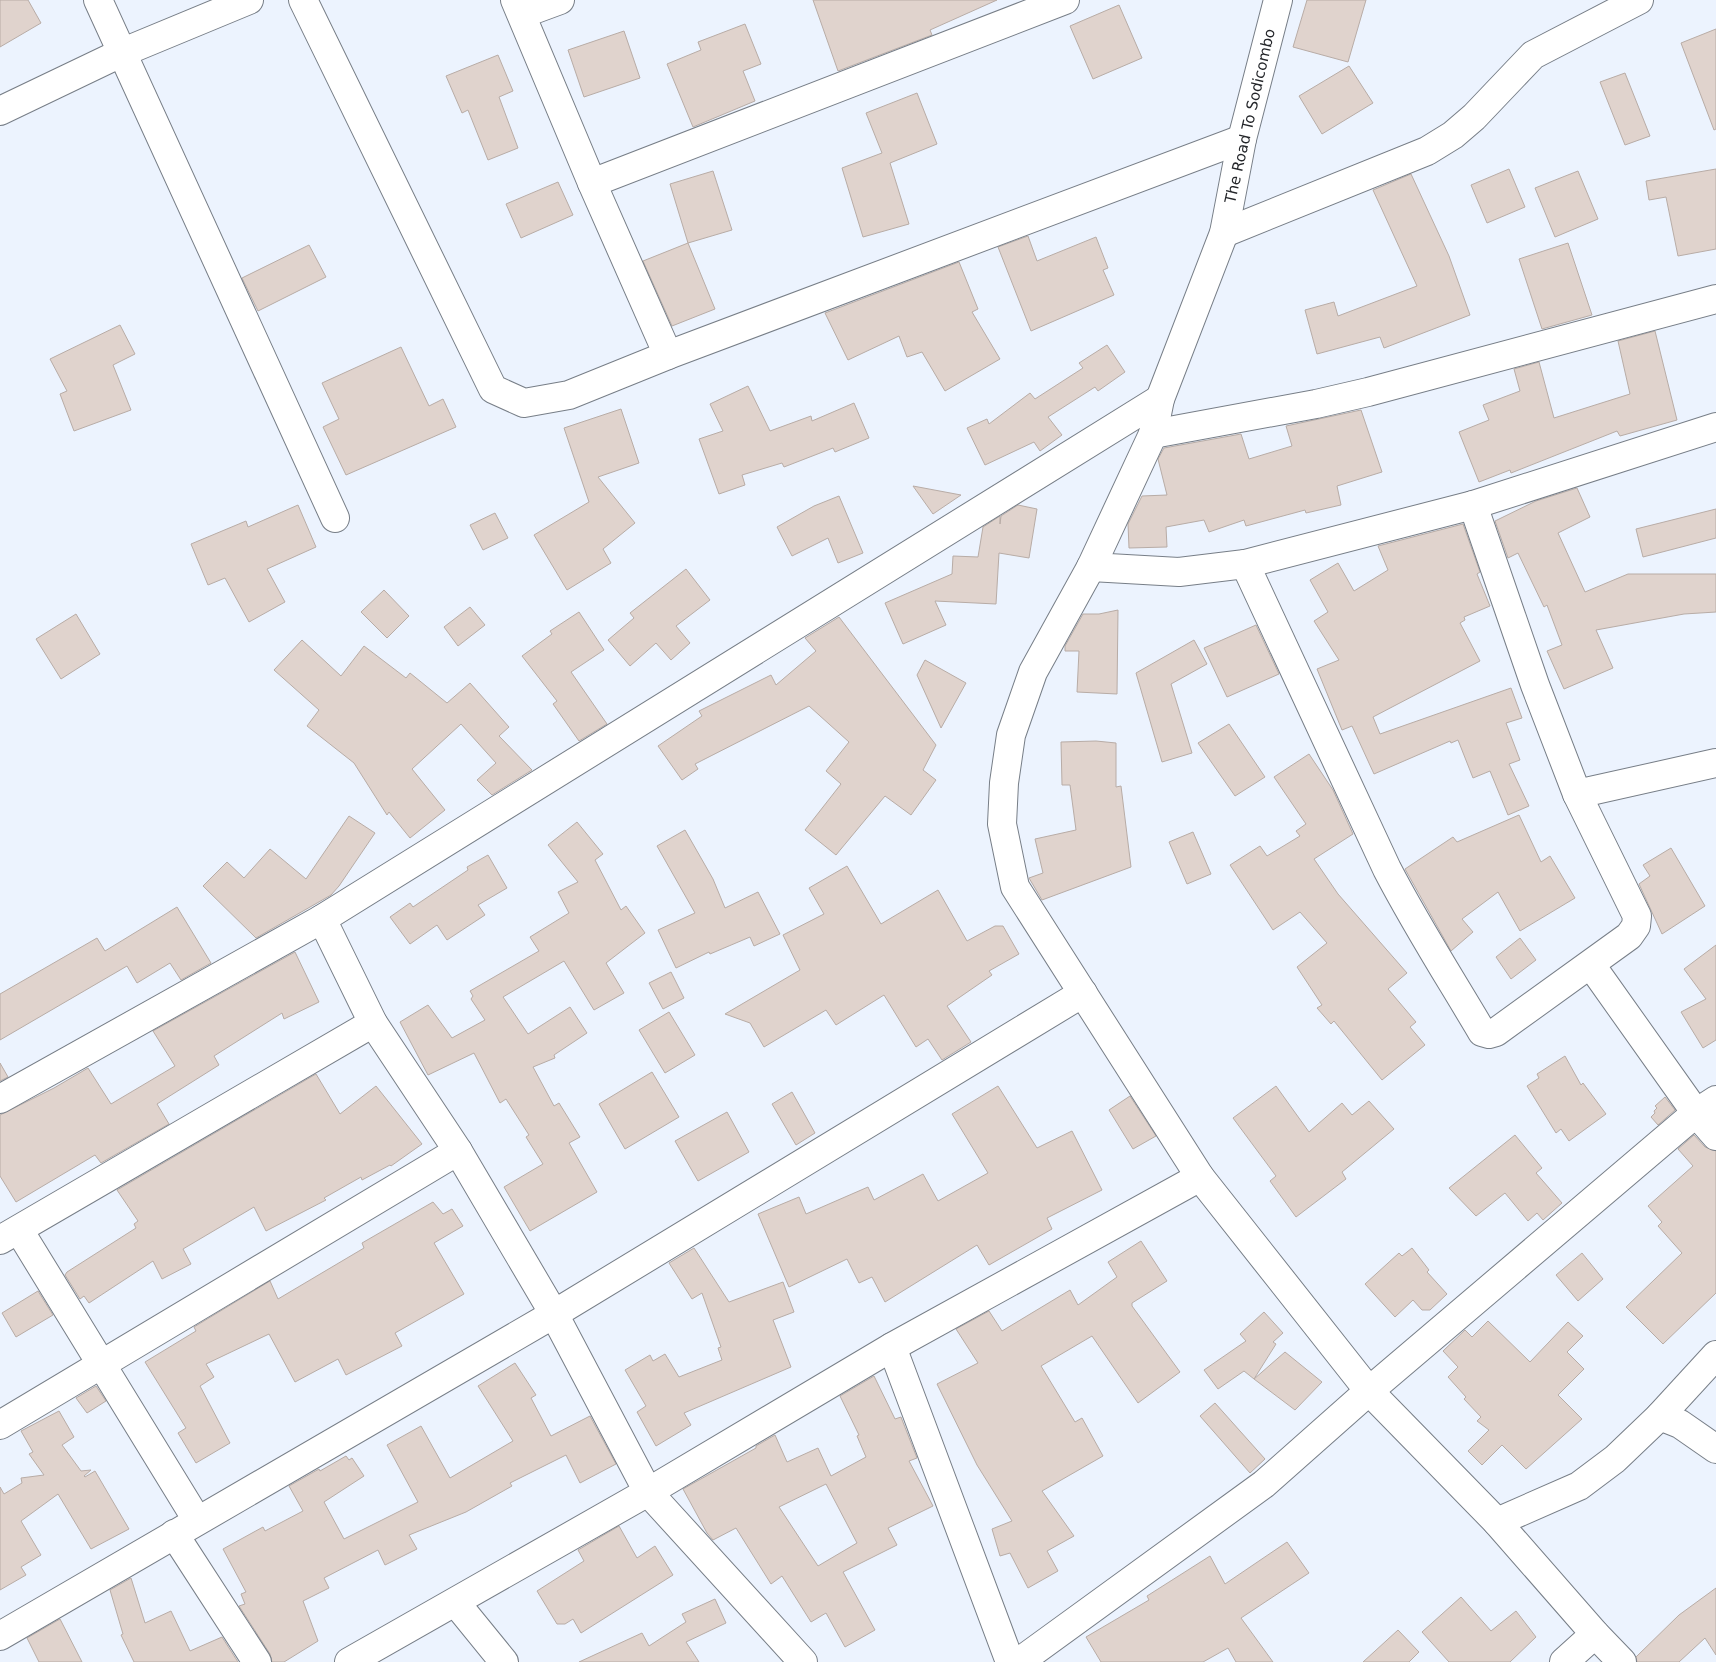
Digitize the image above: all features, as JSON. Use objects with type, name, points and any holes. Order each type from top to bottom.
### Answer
[{"type":"street","points":[[98,0],[335,518]]},
{"type":"street","points":[[0,111],[121,53],[249,0]]},
{"type":"street","points":[[303,0],[493,389],[524,403],[569,395],[668,355],[1242,139]]},
{"type":"street","points":[[560,0],[518,7],[592,183],[668,355]]},
{"type":"street","points":[[592,183],[1065,0]]},
{"type":"street","name":"The Road To Sodicombo","points":[[1278,0],[1242,139],[1224,233],[1160,399],[1153,434],[1091,567],[1033,672],[1011,735],[1004,783],[1002,824],[1015,887],[1200,1177],[1369,1391],[1497,1522],[1622,1662]]},
{"type":"street","points":[[1224,233],[1426,151],[1453,135],[1474,117],[1533,55],[1639,0]]},
{"type":"street","points":[[1153,434],[1316,404],[1368,392],[1716,299]]},
{"type":"street","points":[[0,1100],[322,918],[1160,399]]},
{"type":"street","points":[[1091,567],[1180,572],[1245,564],[1473,505],[1716,427]]},
{"type":"street","points":[[1245,564],[1387,869],[1413,918],[1482,1032],[1489,1034],[1496,1032],[1629,936],[1636,926],[1636,916],[1577,794],[1535,685],[1473,505]]},
{"type":"street","points":[[1577,794],[1716,763]]},
{"type":"street","points":[[322,918],[373,1023],[458,1151],[554,1314],[648,1492],[803,1662]]},
{"type":"street","points":[[1591,965],[1706,1106],[1716,1136]]},
{"type":"street","points":[[0,1636],[554,1314],[1083,993]]},
{"type":"street","points":[[197,1520],[102,1364],[9,1235],[373,1023]]},
{"type":"street","points":[[1020,1662],[1264,1484],[1369,1391],[1706,1106]]},
{"type":"street","points":[[0,1425],[458,1151]]},
{"type":"street","points":[[349,1662],[456,1603],[648,1492],[892,1347],[1200,1177]]},
{"type":"street","points":[[892,1347],[1010,1662]]},
{"type":"street","points":[[1497,1522],[1579,1486],[1616,1459],[1660,1416],[1716,1355]]},
{"type":"street","points":[[1660,1416],[1680,1424],[1716,1449]]},
{"type":"street","points":[[174,1534],[257,1662]]},
{"type":"street","points":[[456,1603],[504,1662]]},
{"type":"street","points":[[1564,1662],[1595,1634]]},
{"type":"building","points":[[0,0],[28,0],[41,23],[0,47]]},
{"type":"building","points":[[813,0],[997,0],[930,30],[932,35],[838,71]]},
{"type":"building","points":[[1307,0],[1366,0],[1348,62],[1293,47]]},
{"type":"building","points":[[1119,5],[1142,58],[1093,79],[1070,26]]},
{"type":"building","points":[[745,24],[761,64],[743,71],[755,101],[693,127],[667,64],[701,50],[698,42]]},
{"type":"building","points":[[1716,29],[1716,129],[1714,130],[1681,43]]},
{"type":"building","points":[[624,31],[640,78],[584,97],[568,50]]},
{"type":"building","points":[[498,55],[513,91],[499,97],[518,148],[488,160],[468,110],[462,113],[446,76]]},
{"type":"building","points":[[1349,66],[1373,103],[1322,134],[1299,96]]},
{"type":"building","points":[[1625,73],[1650,136],[1625,145],[1600,82]]},
{"type":"building","points":[[917,93],[937,144],[890,163],[909,224],[863,237],[842,168],[882,153],[866,113]]},
{"type":"building","points":[[1509,169],[1525,207],[1487,223],[1471,185]]},
{"type":"building","points":[[1716,169],[1716,249],[1678,256],[1666,197],[1649,200],[1646,181]]},
{"type":"building","points":[[713,171],[732,230],[688,243],[670,184]]},
{"type":"building","points":[[1578,171],[1598,219],[1555,237],[1535,188]]},
{"type":"building","points":[[1411,174],[1449,256],[1470,315],[1384,348],[1380,337],[1317,354],[1305,310],[1334,302],[1338,316],[1417,286],[1373,190]]},
{"type":"building","points":[[558,182],[573,215],[521,238],[506,204]]},
{"type":"building","points":[[1028,236],[1037,261],[1096,237],[1108,268],[1103,270],[1114,295],[1031,331],[998,247]]},
{"type":"building","points":[[688,243],[715,309],[672,326],[643,261]]},
{"type":"building","points":[[1568,243],[1592,315],[1542,329],[1519,259]]},
{"type":"building","points":[[309,245],[326,277],[258,311],[242,278]]},
{"type":"building","points":[[959,262],[978,309],[972,312],[1000,359],[945,391],[922,352],[907,357],[899,336],[848,360],[825,313]]},
{"type":"building","points":[[120,325],[135,354],[113,365],[131,410],[74,431],[60,394],[67,391],[50,359]]},
{"type":"building","points":[[1655,331],[1677,420],[1620,436],[1617,431],[1511,473],[1510,470],[1479,482],[1459,432],[1489,420],[1483,405],[1520,391],[1514,369],[1539,362],[1554,418],[1630,394],[1618,341]]},
{"type":"building","points":[[1107,345],[1125,372],[1098,391],[1095,387],[1048,417],[1062,435],[1040,451],[1034,442],[985,465],[967,428],[987,419],[989,424],[1030,393],[1035,399],[1083,368],[1079,363]]},
{"type":"building","points":[[401,347],[429,406],[443,399],[456,427],[346,475],[323,427],[339,419],[322,383]]},
{"type":"building","points":[[748,386],[770,431],[811,416],[812,421],[854,403],[869,438],[835,452],[833,448],[784,467],[782,463],[742,475],[745,485],[719,494],[699,439],[723,431],[710,404]]},
{"type":"building","points":[[621,409],[639,463],[598,477],[635,523],[603,549],[611,563],[567,590],[534,535],[589,502],[564,428]]},
{"type":"building","points":[[1361,410],[1382,472],[1337,486],[1341,505],[1306,513],[1305,510],[1246,526],[1244,520],[1209,532],[1204,520],[1166,527],[1167,547],[1129,548],[1128,524],[1142,496],[1167,495],[1158,459],[1164,448],[1241,434],[1249,459],[1292,446],[1286,426]]},
{"type":"building","points":[[913,486],[961,495],[933,514]]},
{"type":"building","points":[[1577,488],[1590,517],[1558,533],[1585,592],[1628,574],[1716,574],[1716,612],[1684,614],[1596,630],[1613,668],[1564,689],[1547,651],[1562,645],[1547,605],[1544,607],[1518,553],[1508,558],[1495,521],[1536,501]]},
{"type":"building","points":[[839,496],[863,553],[838,563],[828,538],[792,556],[777,527],[814,506]]},
{"type":"building","points":[[298,505],[316,547],[267,569],[285,602],[249,622],[225,578],[208,585],[191,544],[246,521],[248,527]]},
{"type":"building","points":[[1018,505],[1037,509],[1029,558],[999,553],[996,604],[935,601],[946,625],[903,644],[885,603],[952,574],[953,556],[978,557],[983,527],[1000,516],[1000,524],[1001,516]]},
{"type":"building","points":[[1716,509],[1716,538],[1643,557],[1636,529]]},
{"type":"building","points":[[495,513],[508,538],[483,550],[470,525]]},
{"type":"building","points":[[1463,524],[1480,572],[1477,574],[1490,606],[1464,617],[1465,620],[1460,623],[1480,661],[1373,717],[1380,734],[1511,688],[1522,718],[1506,723],[1520,760],[1509,764],[1529,806],[1508,815],[1490,771],[1473,778],[1458,740],[1451,743],[1450,741],[1374,774],[1352,726],[1342,730],[1317,669],[1339,660],[1314,621],[1328,612],[1310,580],[1338,563],[1354,591],[1388,570],[1378,546]]},
{"type":"building","points":[[686,569],[710,600],[676,626],[690,643],[671,660],[656,643],[630,666],[608,640],[634,618],[630,613]]},
{"type":"building","points":[[384,590],[409,616],[387,638],[361,612]]},
{"type":"building","points":[[470,607],[485,625],[458,646],[444,627]]},
{"type":"building","points":[[1118,610],[1117,694],[1077,692],[1079,651],[1065,651],[1065,646],[1083,614],[1099,614]]},
{"type":"building","points":[[579,612],[604,650],[571,672],[607,724],[579,741],[553,704],[557,701],[522,656],[552,634],[550,631]]},
{"type":"building","points":[[76,614],[100,654],[61,679],[36,639]]},
{"type":"building","points":[[839,617],[936,745],[923,770],[936,780],[911,815],[885,796],[836,855],[805,830],[841,784],[826,771],[849,742],[809,706],[695,764],[698,769],[682,780],[658,746],[702,716],[699,711],[771,675],[776,685],[816,651],[805,638]]},
{"type":"building","points":[[1256,625],[1279,674],[1227,697],[1204,648]]},
{"type":"building","points":[[302,640],[341,676],[364,646],[406,678],[410,673],[447,703],[470,683],[509,727],[499,736],[532,770],[492,795],[477,780],[496,763],[461,724],[412,769],[445,810],[410,838],[389,812],[387,815],[354,763],[307,726],[319,710],[274,670]]},
{"type":"building","points":[[1194,640],[1207,664],[1171,684],[1192,753],[1162,762],[1136,673]]},
{"type":"building","points":[[925,660],[966,683],[941,728],[917,675]]},
{"type":"building","points":[[1229,724],[1265,777],[1235,796],[1198,743]]},
{"type":"building","points":[[1096,741],[1116,743],[1116,787],[1121,786],[1131,867],[1042,900],[1029,878],[1043,873],[1035,839],[1076,830],[1070,785],[1062,785],[1061,742]]},
{"type":"building","points":[[1309,754],[1333,790],[1353,834],[1314,859],[1338,894],[1407,973],[1388,989],[1416,1022],[1410,1027],[1425,1045],[1382,1080],[1334,1021],[1331,1024],[1317,1008],[1322,1005],[1297,967],[1327,943],[1300,912],[1273,930],[1230,865],[1260,846],[1267,856],[1300,836],[1296,831],[1306,824],[1274,777]]},
{"type":"building","points":[[1519,815],[1541,862],[1550,856],[1575,898],[1520,931],[1498,892],[1462,919],[1473,932],[1451,951],[1405,869],[1453,837],[1457,842]]},
{"type":"building","points":[[349,816],[375,833],[339,886],[331,895],[256,938],[203,886],[227,862],[244,878],[270,849],[306,879]]},
{"type":"building","points":[[577,822],[603,854],[595,860],[621,910],[626,906],[645,933],[606,963],[624,993],[594,1010],[564,961],[503,997],[528,1034],[570,1007],[587,1033],[554,1055],[555,1058],[533,1067],[554,1106],[559,1103],[580,1137],[569,1143],[597,1192],[530,1231],[504,1187],[543,1164],[526,1137],[529,1135],[506,1099],[500,1103],[474,1053],[428,1075],[400,1022],[428,1005],[452,1038],[485,1020],[471,999],[473,996],[470,991],[539,951],[530,937],[569,913],[558,892],[578,882],[548,845]]},
{"type":"building","points":[[685,830],[713,879],[725,908],[758,892],[780,934],[754,946],[750,937],[710,954],[709,952],[676,968],[658,930],[695,913],[657,846]]},
{"type":"building","points":[[1193,832],[1211,874],[1187,884],[1169,842]]},
{"type":"building","points":[[1671,848],[1705,906],[1662,934],[1639,884],[1650,876],[1643,865]]},
{"type":"building","points":[[488,855],[507,888],[478,905],[485,915],[447,940],[437,925],[410,944],[390,917],[410,903],[413,907],[468,870],[467,867]]},
{"type":"building","points":[[847,866],[881,924],[938,890],[967,941],[995,926],[1003,926],[1019,954],[989,971],[992,975],[947,1006],[971,1042],[942,1060],[928,1039],[916,1047],[884,995],[836,1025],[826,1010],[764,1047],[750,1023],[725,1014],[800,970],[783,935],[824,914],[809,888]]},
{"type":"building","points":[[177,907],[211,963],[181,980],[170,963],[137,983],[127,966],[0,1040],[0,994],[97,938],[105,951]]},
{"type":"building","points":[[1520,938],[1536,960],[1511,979],[1496,957]]},
{"type":"building","points":[[1716,945],[1716,1040],[1703,1048],[1681,1012],[1706,999],[1684,969]]},
{"type":"building","points":[[295,952],[319,1002],[284,1019],[282,1013],[214,1056],[219,1065],[157,1104],[169,1124],[101,1163],[95,1155],[16,1202],[0,1176],[0,1115],[54,1088],[88,1068],[111,1104],[175,1066],[153,1031]]},
{"type":"building","points":[[671,972],[684,998],[663,1009],[649,983]]},
{"type":"building","points":[[669,1012],[695,1055],[665,1073],[639,1030]]},
{"type":"building","points":[[1565,1056],[1581,1085],[1583,1083],[1606,1114],[1569,1141],[1561,1129],[1556,1133],[1527,1086],[1539,1078],[1537,1074]]},
{"type":"building","points":[[0,1063],[8,1077],[0,1081]]},
{"type":"building","points":[[652,1072],[679,1117],[625,1149],[599,1104]]},
{"type":"building","points":[[316,1074],[340,1114],[376,1086],[422,1144],[391,1166],[362,1180],[361,1177],[324,1198],[326,1200],[266,1231],[254,1207],[183,1249],[191,1264],[162,1279],[153,1261],[89,1303],[84,1296],[80,1299],[65,1275],[67,1272],[136,1228],[134,1224],[138,1221],[117,1190]]},
{"type":"building","points":[[998,1086],[1037,1148],[1072,1131],[1102,1190],[1047,1218],[1052,1229],[989,1265],[977,1245],[885,1302],[872,1277],[859,1283],[847,1259],[789,1287],[758,1214],[799,1197],[806,1214],[868,1187],[874,1200],[923,1174],[938,1201],[988,1173],[952,1114]]},
{"type":"building","points":[[1276,1086],[1309,1132],[1342,1103],[1352,1115],[1369,1101],[1394,1129],[1342,1172],[1346,1179],[1296,1217],[1270,1181],[1276,1176],[1233,1118]]},
{"type":"building","points":[[792,1092],[815,1133],[796,1145],[772,1104]]},
{"type":"building","points":[[1130,1096],[1156,1136],[1133,1149],[1109,1110]]},
{"type":"building","points":[[1665,1097],[1675,1110],[1658,1125],[1651,1117],[1657,1108],[1655,1106]]},
{"type":"building","points":[[727,1112],[749,1152],[698,1181],[675,1141]]},
{"type":"building","points":[[1515,1135],[1542,1168],[1536,1173],[1562,1203],[1543,1220],[1537,1213],[1528,1221],[1505,1193],[1476,1216],[1449,1188]]},
{"type":"building","points":[[1694,1135],[1705,1147],[1716,1151],[1716,1293],[1663,1344],[1626,1307],[1682,1253],[1658,1226],[1662,1222],[1648,1206],[1693,1166],[1678,1149]]},
{"type":"building","points":[[433,1202],[443,1214],[452,1209],[463,1226],[434,1243],[464,1294],[395,1333],[402,1346],[346,1375],[338,1359],[295,1382],[269,1334],[206,1364],[214,1377],[200,1386],[230,1443],[196,1463],[178,1433],[186,1428],[145,1362],[196,1331],[194,1327],[270,1281],[278,1299],[364,1248],[362,1243]]},
{"type":"building","points":[[1141,1241],[1167,1281],[1132,1303],[1132,1306],[1180,1372],[1138,1403],[1092,1336],[1041,1366],[1075,1422],[1082,1418],[1103,1456],[1042,1491],[1074,1536],[1047,1551],[1058,1571],[1028,1588],[1010,1553],[1000,1556],[992,1529],[1012,1521],[977,1465],[937,1384],[978,1363],[956,1329],[989,1311],[1002,1331],[1070,1290],[1078,1305],[1117,1277],[1108,1262]]},
{"type":"building","points":[[694,1248],[729,1302],[783,1282],[794,1312],[773,1320],[791,1367],[684,1413],[691,1425],[656,1446],[637,1412],[646,1406],[625,1370],[650,1355],[653,1361],[665,1354],[679,1377],[722,1360],[718,1348],[721,1347],[702,1293],[692,1299],[669,1263]]},
{"type":"building","points":[[1412,1248],[1429,1270],[1427,1272],[1447,1294],[1430,1310],[1422,1310],[1413,1300],[1395,1317],[1365,1284],[1399,1253],[1402,1256]]},
{"type":"building","points":[[1582,1253],[1603,1279],[1578,1301],[1556,1275]]},
{"type":"building","points":[[38,1291],[53,1315],[16,1337],[2,1313]]},
{"type":"building","points":[[1264,1312],[1283,1333],[1273,1342],[1276,1344],[1254,1379],[1244,1371],[1218,1389],[1204,1370],[1246,1341],[1240,1334]]},
{"type":"building","points":[[1488,1321],[1530,1362],[1568,1322],[1583,1336],[1567,1352],[1584,1369],[1558,1395],[1582,1419],[1526,1469],[1502,1445],[1482,1465],[1468,1451],[1489,1430],[1477,1421],[1481,1417],[1464,1399],[1466,1397],[1448,1377],[1458,1367],[1443,1351],[1465,1330],[1472,1337]]},
{"type":"building","points":[[1285,1352],[1322,1382],[1295,1410],[1254,1379]]},
{"type":"building","points":[[515,1363],[536,1395],[531,1398],[551,1436],[590,1416],[616,1464],[580,1483],[566,1455],[510,1483],[512,1486],[466,1512],[409,1535],[417,1549],[385,1565],[378,1550],[324,1578],[329,1588],[303,1601],[318,1641],[284,1662],[272,1662],[270,1654],[239,1606],[245,1604],[241,1594],[246,1592],[223,1549],[263,1527],[265,1531],[303,1511],[289,1486],[346,1456],[349,1460],[352,1458],[364,1476],[324,1502],[344,1539],[418,1502],[387,1445],[421,1426],[450,1478],[513,1441],[478,1386]]},
{"type":"building","points":[[874,1376],[895,1419],[901,1417],[917,1458],[909,1461],[933,1506],[888,1528],[897,1545],[843,1572],[875,1630],[845,1647],[826,1613],[811,1622],[782,1576],[771,1584],[736,1528],[713,1540],[707,1533],[683,1489],[756,1448],[756,1446],[775,1435],[787,1462],[818,1448],[831,1476],[866,1457],[857,1436],[859,1435],[840,1396]],"holes":[[[826,1484],[857,1543],[818,1566],[779,1507]]]},
{"type":"building","points":[[96,1386],[106,1401],[87,1413],[76,1398]]},
{"type":"building","points":[[1215,1403],[1265,1459],[1250,1473],[1200,1416]]},
{"type":"building","points":[[59,1411],[74,1437],[62,1445],[81,1471],[91,1470],[85,1477],[95,1471],[129,1529],[91,1549],[58,1494],[21,1521],[41,1555],[21,1567],[26,1575],[0,1590],[0,1487],[4,1494],[22,1483],[21,1478],[44,1475],[29,1454],[33,1452],[21,1431]]},
{"type":"building","points":[[619,1526],[637,1558],[655,1546],[673,1575],[581,1633],[573,1619],[565,1624],[557,1624],[537,1591],[584,1561],[578,1550]]},
{"type":"building","points":[[1287,1542],[1309,1573],[1241,1618],[1273,1662],[1236,1662],[1228,1648],[1203,1662],[1101,1662],[1086,1637],[1149,1600],[1147,1596],[1210,1556],[1225,1584]]},
{"type":"building","points":[[131,1578],[145,1623],[171,1611],[190,1651],[222,1637],[238,1662],[134,1662],[121,1635],[123,1634],[110,1590]]},
{"type":"building","points":[[1716,1588],[1716,1655],[1705,1638],[1679,1662],[1637,1662],[1636,1657],[1679,1615]]},
{"type":"building","points":[[1461,1597],[1491,1631],[1516,1611],[1536,1637],[1510,1662],[1449,1662],[1422,1632]]},
{"type":"building","points":[[715,1599],[726,1623],[686,1642],[699,1662],[579,1662],[642,1633],[649,1646],[686,1622],[682,1614]]},
{"type":"building","points":[[60,1619],[82,1662],[39,1662],[27,1638]]},
{"type":"building","points":[[1398,1630],[1419,1652],[1409,1662],[1363,1662]]}]
